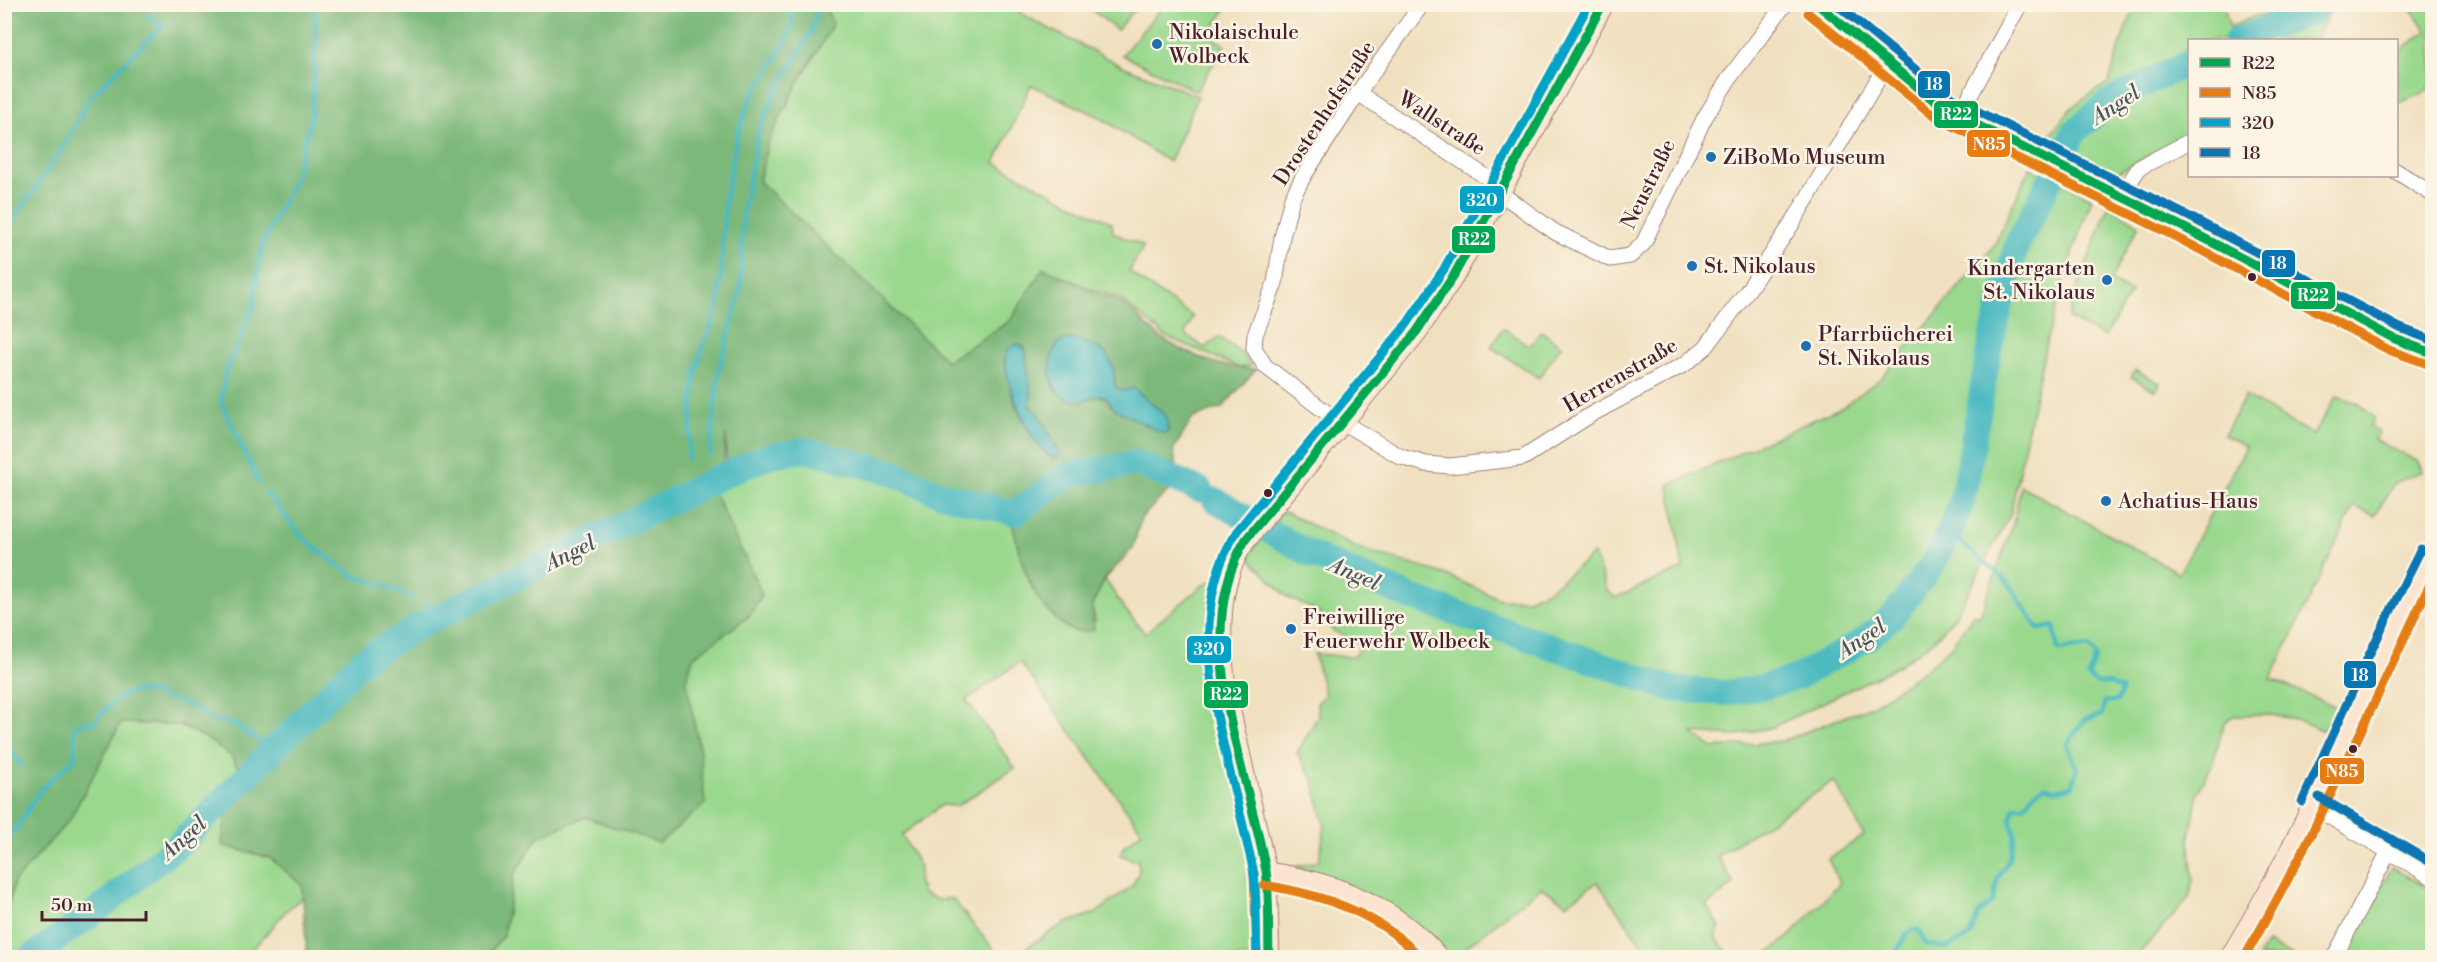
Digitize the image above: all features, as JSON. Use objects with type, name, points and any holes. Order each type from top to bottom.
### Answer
[{"type":"street","name":"Drostenhofstraße","points":[[1342,423],[1265,366],[1254,348],[1255,335],[1275,283],[1282,237],[1292,198],[1358,93],[1422,4]]},
{"type":"street","points":[[1269,957],[1266,873],[1222,668],[1225,588],[1234,557],[1246,538],[1417,331],[1439,299],[1502,191],[1603,4]]},
{"type":"street","name":"Neustraße","points":[[1502,191],[1556,232],[1610,259],[1630,256],[1643,244],[1705,117],[1730,76],[1785,4]]},
{"type":"street","points":[[1816,4],[1887,64],[1937,103],[1959,116],[2121,196],[2395,339],[2433,353]]},
{"type":"street","points":[[1959,116],[2020,4]]},
{"type":"street","name":"Herrenstraße","points":[[1342,423],[1401,457],[1426,464],[1450,466],[1523,458],[1592,414],[1685,364],[1706,347],[1748,290],[1793,222],[1887,64]]},
{"type":"street","name":"Wallstraße","points":[[1358,93],[1502,191]]},
{"type":"street","points":[[2121,196],[2139,168],[2188,142]]},
{"type":"street","points":[[2398,172],[2433,194]]},
{"type":"street","points":[[2230,957],[2313,807],[2380,660],[2433,554]]},
{"type":"street","points":[[2313,807],[2433,877]]},
{"type":"street","points":[[2334,957],[2389,851]]},
{"type":"street","points":[[1266,873],[1312,881],[1368,903],[1413,930],[1438,957]]},
{"type":"green space","points":[[5,5],[824,5],[833,24],[798,83],[768,142],[759,181],[947,361],[1010,321],[1043,268],[1097,294],[1116,300],[1126,306],[1157,335],[1184,351],[1232,367],[1256,369],[1222,408],[1193,418],[1173,450],[1180,479],[1141,518],[1133,548],[1105,579],[1092,605],[1094,630],[1085,632],[1074,631],[1066,627],[1039,600],[1029,582],[1013,526],[1011,508],[808,444],[764,453],[726,470],[726,435],[722,476],[714,493],[762,594],[749,616],[693,657],[686,680],[700,753],[705,804],[659,843],[585,817],[539,836],[514,874],[503,936],[485,957],[307,957],[302,885],[270,858],[222,845],[227,808],[248,785],[231,756],[206,738],[178,725],[121,723],[70,819],[14,882],[5,919]],"holes":[[[1021,345],[1025,349],[1031,396],[1029,407],[1038,414],[1057,447],[1055,459],[1049,456],[1036,441],[1015,404],[1004,359]],[[1108,357],[1114,371],[1115,387],[1123,391],[1134,388],[1167,417],[1168,431],[1110,405],[1108,399],[1098,396],[1067,395],[1059,393],[1054,387],[1051,376],[1051,358]]]},
{"type":"green space","points":[[824,5],[1008,5],[1122,66],[1198,96],[1169,162],[1098,116],[1031,85],[995,163],[1112,223],[1113,233],[1144,246],[1129,272],[1193,317],[1185,334],[1205,348],[1219,337],[1241,353],[1252,365],[1240,368],[1165,336],[1119,298],[1090,289],[1044,268],[1010,321],[947,362],[759,181],[768,142],[798,83],[833,24]]},
{"type":"green space","points":[[1086,5],[1138,5],[1117,30]]},
{"type":"green space","points":[[1164,5],[1219,5],[1225,10],[1209,35],[1225,46],[1196,91],[1122,55]]},
{"type":"green space","points":[[2172,5],[2223,5],[2230,27],[2255,16],[2283,11],[2294,5],[2321,5],[2326,20],[2316,39],[2188,39],[2188,135],[2117,173],[2097,171],[2042,146],[2072,107],[2109,82],[2126,27],[2135,9],[2145,13]]},
{"type":"green space","points":[[2408,5],[2432,5],[2432,84],[2426,92],[2398,104],[2398,52],[2427,31]]},
{"type":"green space","points":[[2030,167],[2092,198],[2072,254],[2047,338],[2010,515],[1954,618],[1933,641],[1898,666],[1773,727],[1733,736],[1693,733],[1713,748],[1782,741],[1872,706],[1928,668],[1953,644],[1973,615],[1980,616],[2013,524],[2021,486],[2179,573],[2246,447],[2224,435],[2245,396],[2313,435],[2337,396],[2357,403],[2374,417],[2370,427],[2379,432],[2375,440],[2417,461],[2423,471],[2394,483],[2375,516],[2354,506],[2271,679],[2337,707],[2324,731],[2296,719],[2271,715],[2233,716],[2224,724],[2213,762],[2198,793],[2189,840],[2193,880],[2189,898],[2136,957],[1763,957],[1791,935],[1840,883],[1828,859],[1864,835],[1834,781],[1717,856],[1734,884],[1706,906],[1720,926],[1715,937],[1732,957],[1651,957],[1597,882],[1567,904],[1541,887],[1465,948],[1471,957],[1445,957],[1348,885],[1294,867],[1319,861],[1325,826],[1313,779],[1297,753],[1318,716],[1317,704],[1325,694],[1314,654],[1354,657],[1361,645],[1332,630],[1320,613],[1287,597],[1250,559],[1250,553],[1283,511],[1357,548],[1444,574],[1500,599],[1527,599],[1550,589],[1594,554],[1607,590],[1615,598],[1683,568],[1669,485],[1842,407],[1881,378],[1994,246]]},
{"type":"green space","points":[[2109,205],[2139,225],[2110,281],[2131,292],[2105,337],[2068,318]]},
{"type":"green space","points":[[1503,328],[1530,346],[1541,331],[1561,346],[1539,378],[1491,347]]},
{"type":"green space","points":[[2135,370],[2160,383],[2156,391],[2131,377]]},
{"type":"green space","points":[[820,460],[883,476],[939,499],[1011,521],[1033,590],[1095,621],[1092,605],[1105,579],[1123,607],[1145,633],[1202,586],[1213,580],[1212,668],[1255,875],[1263,957],[485,958],[503,936],[514,874],[539,836],[585,817],[659,842],[700,753],[686,681],[693,657],[749,616],[762,594],[714,493],[780,462]],"holes":[[[1020,662],[1142,831],[1124,846],[1120,855],[1138,861],[1139,872],[1132,886],[1096,913],[1063,924],[1015,955],[995,951],[952,898],[939,900],[923,894],[918,880],[920,867],[902,835],[942,805],[957,806],[1015,768],[966,700]]]},
{"type":"green space","points":[[121,723],[178,725],[206,738],[231,756],[248,786],[227,808],[222,845],[270,858],[302,885],[303,897],[286,911],[246,957],[5,958],[5,919],[14,882],[70,819]]},
{"type":"green space","points":[[2392,867],[2432,891],[2432,957],[2344,957]]},
{"type":"green space","points":[[2267,943],[2295,957],[2258,957]]},
{"type":"water","points":[[1068,339],[1082,341],[1102,350],[1114,370],[1115,387],[1123,391],[1134,388],[1167,417],[1168,431],[1160,432],[1115,409],[1102,395],[1079,401],[1069,400],[1061,395],[1052,380],[1051,360],[1058,343]]},
{"type":"water","points":[[1018,344],[1025,349],[1031,396],[1029,407],[1038,414],[1059,451],[1055,459],[1046,453],[1037,442],[1019,410],[1012,391],[1005,360],[1007,349]]},
{"type":"waterway","points":[[259,483],[221,402],[225,374],[253,307],[262,244],[294,180],[311,119],[316,46],[313,4]]},
{"type":"waterway","points":[[688,458],[695,378],[701,352],[719,303],[725,201],[736,139],[749,103],[786,41],[792,24],[792,4]]},
{"type":"waterway","points":[[710,455],[719,370],[741,289],[743,210],[758,132],[776,92],[811,33],[815,17],[813,4]]},
{"type":"waterway","name":"Angel","points":[[2240,39],[2312,12],[2322,4]]},
{"type":"waterway","points":[[4,229],[29,198],[59,153],[91,96],[163,25],[147,15]]},
{"type":"waterway","name":"Angel","points":[[1215,500],[1308,553],[1410,597],[1672,689],[1727,693],[1763,687],[1798,677],[1866,639],[1893,616],[1932,565],[1949,533],[1961,504],[1990,345],[2016,247],[2075,131],[2109,102],[2188,63]]},
{"type":"waterway","name":"Angel","points":[[30,958],[99,909],[178,845],[362,661],[421,625],[722,476],[771,455],[806,450],[893,473],[941,494],[1015,513],[1067,475],[1137,463],[1200,490]]},
{"type":"waterway","points":[[709,472],[711,481]]},
{"type":"waterway","points":[[684,483],[686,494]]},
{"type":"waterway","points":[[266,492],[303,538],[339,566],[357,577],[381,584],[414,599]]},
{"type":"waterway","points":[[1893,958],[1907,933],[1918,929],[1926,944],[1946,948],[1970,936],[1978,914],[1993,902],[1998,878],[2009,859],[2015,835],[2010,819],[2014,807],[2024,806],[2031,796],[2044,786],[2058,790],[2072,786],[2077,769],[2067,744],[2084,720],[2102,715],[2104,702],[2117,701],[2122,689],[2108,683],[2097,684],[2088,676],[2096,657],[2089,647],[2058,650],[2054,626],[2038,629],[2007,581],[1949,533]]},
{"type":"waterway","points":[[424,602],[439,616]]},
{"type":"waterway","points":[[4,840],[16,829],[41,789],[75,758],[75,727],[85,721],[92,724],[115,700],[131,692],[149,691],[196,709],[216,721],[231,723],[273,749]]},
{"type":"waterway","points":[[4,739],[21,766]]},
{"type":"transit line","name":"320","points":[[1257,958],[1256,895],[1253,869],[1226,756],[1211,679],[1209,640],[1211,602],[1220,565],[1237,531],[1407,324],[1444,269],[1589,4]]},
{"type":"transit line","name":"R22","points":[[1269,958],[1266,871],[1227,703],[1222,659],[1222,617],[1229,577],[1246,539],[1417,331],[1454,275],[1603,4]]},
{"type":"transit line","name":"R22","points":[[1817,4],[1937,103],[1959,116],[2183,227],[2395,339],[2432,353]]},
{"type":"transit line","name":"18","points":[[1836,4],[1944,93],[1965,105],[2188,216],[2400,328],[2432,340]]},
{"type":"transit line","name":"N85","points":[[1808,13],[1929,112],[1953,126],[2178,238],[2389,350],[2428,364]]},
{"type":"transit line","name":"18","points":[[2302,802],[2369,655],[2421,549]]},
{"type":"transit line","name":"N85","points":[[2244,958],[2319,818],[2432,580]]},
{"type":"transit line","name":"18","points":[[2319,797],[2432,863]]},
{"type":"transit line","name":"N85","points":[[1254,873],[1257,958]]},
{"type":"transit line","name":"N85","points":[[1264,885],[1308,894],[1349,908],[1387,929],[1421,958]]},
{"type":"place","name":"Nikolaischule Wolbeck","points":[[1157,44]]},
{"type":"place","name":"ZiBoMo Museum","points":[[1711,157]]},
{"type":"place","name":"St. Nikolaus","points":[[1692,266]]},
{"type":"place","name":"Kindergarten St. Nikolaus","points":[[2107,280]]},
{"type":"place","name":"Pfarrbücherei St. Nikolaus","points":[[1806,346]]},
{"type":"place","name":"Achatius-Haus","points":[[2106,501]]},
{"type":"place","name":"Freiwillige Feuerwehr Wolbeck","points":[[1291,629]]}]
